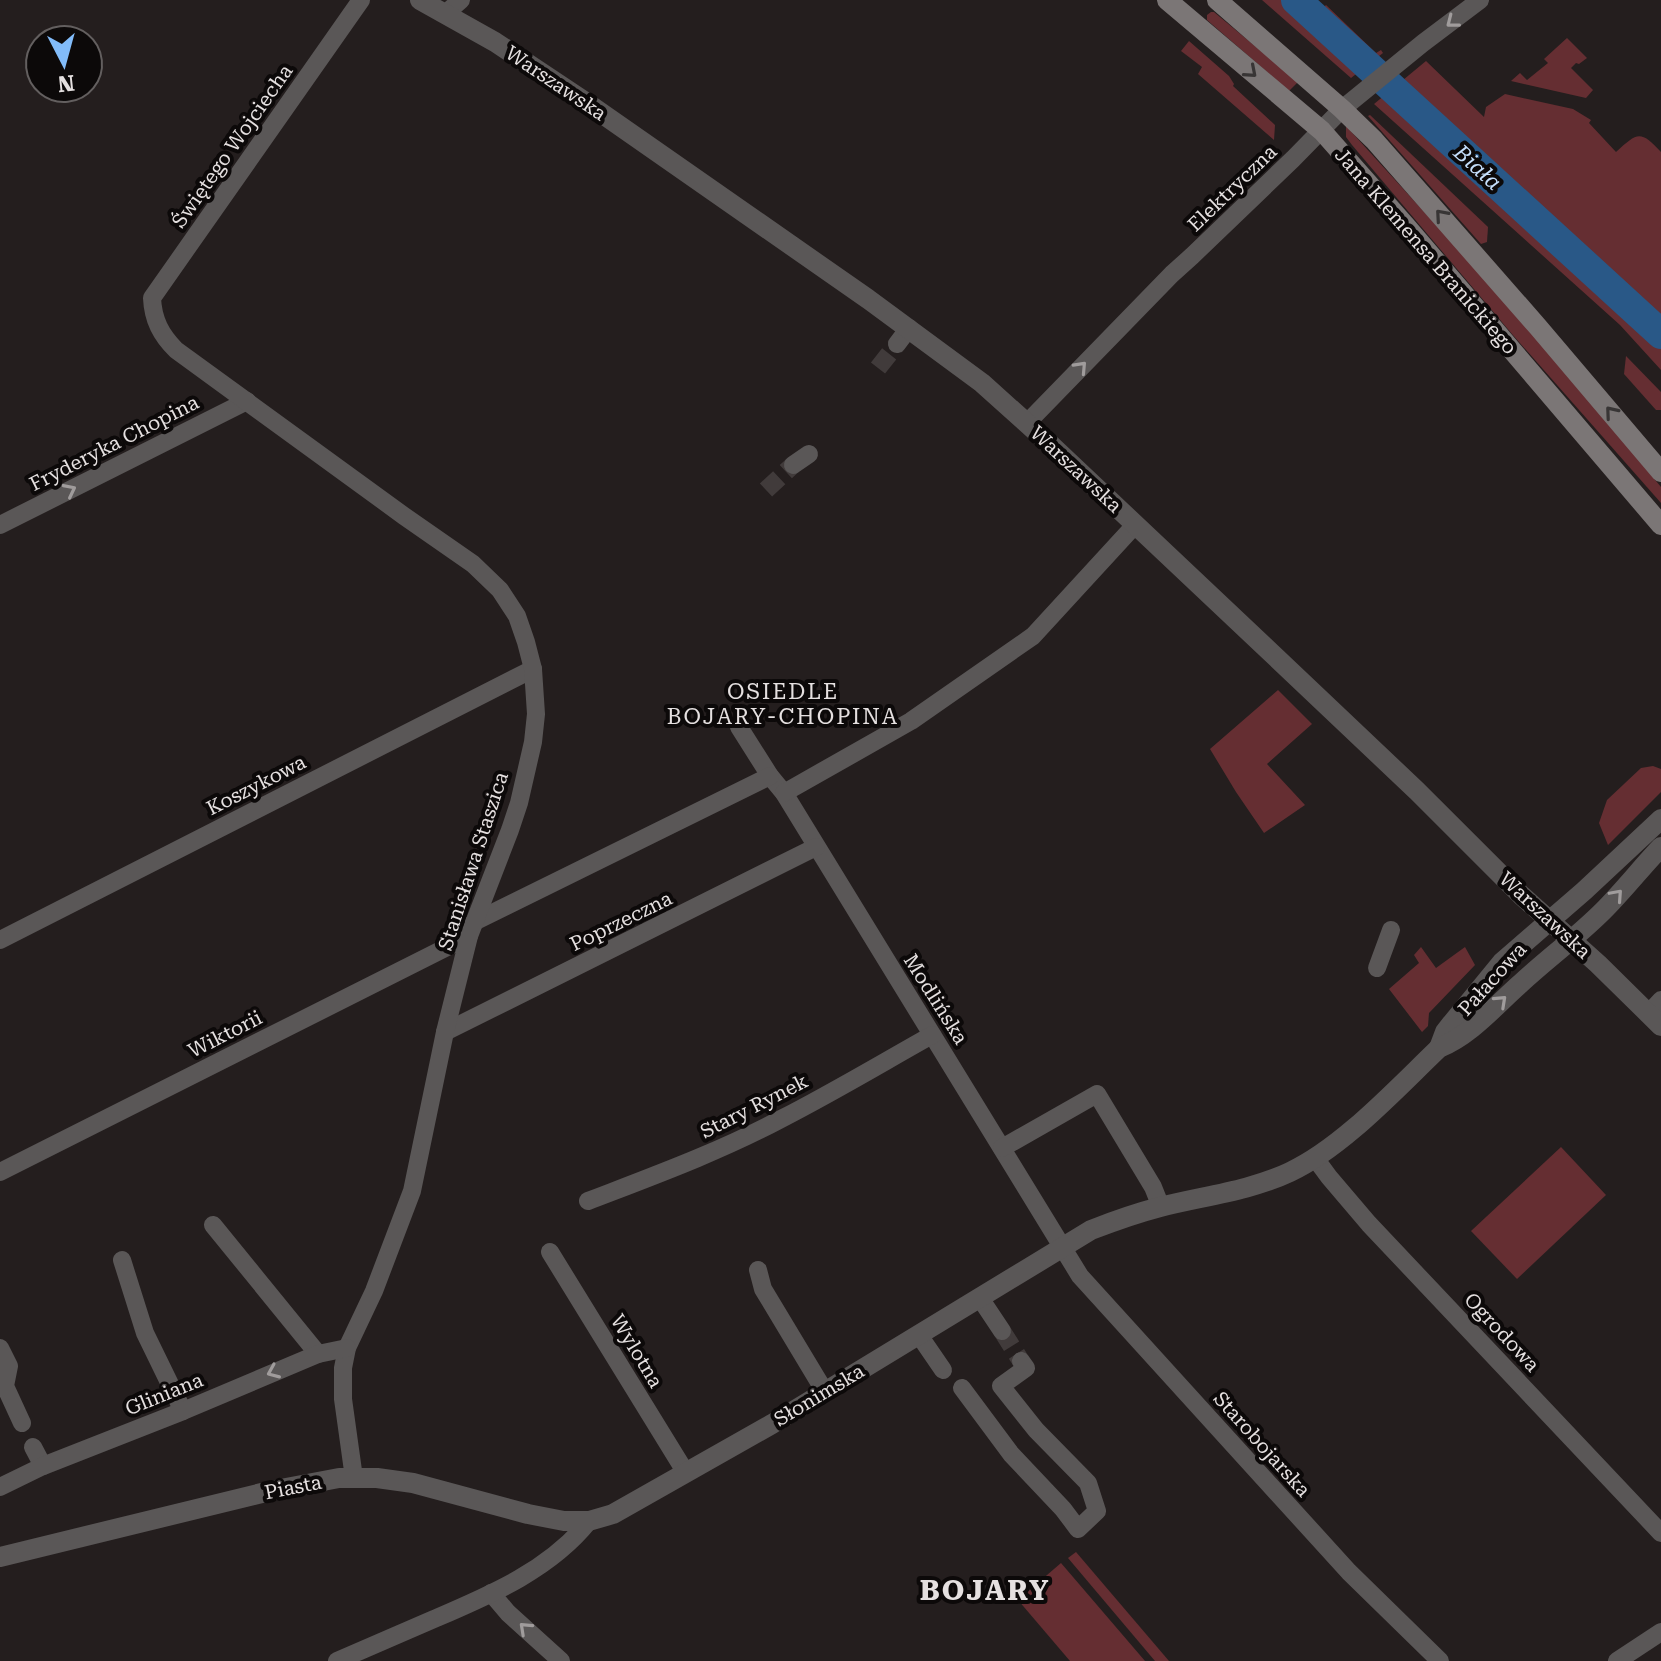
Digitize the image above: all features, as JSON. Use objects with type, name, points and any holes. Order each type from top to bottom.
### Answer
[{"type":"main road","name":"Jana Klemensa Branickiego","points":[[1167,0],[1322,131],[1661,525]]},
{"type":"main road","name":"Jana Klemensa Branickiego","points":[[1217,0],[1374,140],[1661,472]]},
{"type":"street","name":"Świętego Wojciecha","points":[[155,322],[152,298],[361,0]]},
{"type":"street","name":"Warszawska","points":[[420,0],[495,42],[587,103],[903,336],[982,383],[1417,791],[1521,895],[1657,1013]]},
{"type":"street","points":[[445,14],[461,0]]},
{"type":"street","name":"Elektryczna","points":[[1027,423],[1172,274],[1342,109],[1480,0]]},
{"type":"street","name":"Stanisława Staszica","points":[[155,322],[176,350],[473,564],[500,590],[517,616],[533,669],[536,714],[519,803],[472,929],[445,1032],[412,1191],[374,1291],[347,1348],[343,1368],[343,1399],[354,1478]]},
{"type":"street","name":"Fryderyka Chopina","points":[[0,525],[247,401]]},
{"type":"street","points":[[793,465],[809,454]]},
{"type":"street","points":[[784,793],[911,721],[1033,636],[1135,525]]},
{"type":"street","name":"Koszykowa","points":[[0,940],[533,669]]},
{"type":"street","name":"Modlińska","points":[[739,727],[784,793],[1061,1247]]},
{"type":"street","points":[[472,929],[770,776]]},
{"type":"street","name":"Pałacowa","points":[[1439,1048],[1445,1032],[1502,962],[1661,819]]},
{"type":"street","name":"Poprzeczna","points":[[445,1032],[816,847]]},
{"type":"street","name":"Pałacowa","points":[[1315,1158],[1360,1122],[1439,1048],[1469,1031],[1571,940],[1604,910],[1661,847]]},
{"type":"street","name":"Wiktorii","points":[[0,1172],[472,929]]},
{"type":"street","points":[[1377,968],[1391,930]]},
{"type":"street","name":"Stary Rynek","points":[[588,1201],[739,1140],[932,1035]]},
{"type":"street","points":[[1002,1148],[1097,1094],[1157,1193],[1161,1207]]},
{"type":"street","name":"Słonimska","points":[[337,1661],[491,1593],[538,1568],[577,1536],[589,1521],[623,1509],[686,1473],[1061,1247],[1125,1217],[1251,1185],[1288,1173],[1315,1158]]},
{"type":"street","name":"Ogrodowa","points":[[1315,1158],[1369,1224],[1661,1533]]},
{"type":"street","points":[[213,1225],[318,1354]]},
{"type":"street","name":"Starobojarska","points":[[1061,1247],[1080,1276],[1282,1499],[1349,1572],[1440,1661]]},
{"type":"street","name":"Wylotna","points":[[550,1252],[686,1473]]},
{"type":"street","points":[[122,1260],[145,1333],[183,1411]]},
{"type":"street","points":[[758,1270],[763,1289],[825,1392]]},
{"type":"street","points":[[980,1298],[1002,1331]]},
{"type":"street","points":[[919,1335],[943,1370]]},
{"type":"street","points":[[0,1348],[9,1366],[5,1386],[22,1423]]},
{"type":"street","name":"Gliniana","points":[[0,1487],[43,1466],[318,1354],[347,1348]]},
{"type":"street","points":[[962,1388],[1011,1454],[1078,1529],[1097,1511],[1088,1483],[1036,1430],[1001,1386],[1026,1368],[1021,1361]]},
{"type":"street","points":[[33,1447],[43,1466]]},
{"type":"street","name":"Piasta","points":[[0,1557],[270,1491],[354,1478],[413,1483],[547,1518],[589,1521]]},
{"type":"street","points":[[491,1593],[508,1613],[561,1661]]},
{"type":"street","points":[[1617,1661],[1661,1632]]},
{"type":"shaded area","points":[[1262,0],[1309,0],[1320,11],[1326,5],[1376,53],[1381,50],[1383,53],[1351,78]]},
{"type":"shaded area","points":[[1211,12],[1298,82],[1289,91],[1207,20]]},
{"type":"shaded area","points":[[1567,38],[1587,58],[1571,68],[1593,90],[1586,98],[1511,81],[1520,73],[1527,80],[1548,63],[1544,59]]},
{"type":"shaded area","points":[[1189,41],[1229,76],[1233,86],[1275,125],[1274,140],[1198,74],[1202,67],[1181,51]]},
{"type":"shaded area","points":[[1426,61],[1484,117],[1486,107],[1505,94],[1573,109],[1591,120],[1589,123],[1616,152],[1638,136],[1648,140],[1661,152],[1661,370],[1620,325],[1374,104]]},
{"type":"shaded area","points":[[1370,115],[1488,227],[1487,242],[1481,244]]},
{"type":"shaded area","points":[[1346,126],[1528,326],[1661,487],[1661,503],[1352,145],[1346,137]]},
{"type":"shaded area","points":[[1626,356],[1661,392],[1661,410],[1656,410],[1624,374]]},
{"type":"shaded area","points":[[1278,690],[1312,724],[1267,764],[1305,805],[1264,833],[1210,749]]},
{"type":"shaded area","points":[[1653,766],[1661,769],[1661,792],[1608,845],[1599,823],[1607,800],[1641,768]]},
{"type":"shaded area","points":[[1421,947],[1436,968],[1465,947],[1475,965],[1429,1013],[1428,1026],[1422,1032],[1389,989],[1419,963],[1414,955]]},
{"type":"shaded area","points":[[1561,1147],[1606,1195],[1517,1279],[1471,1231]]},
{"type":"shaded area","points":[[1076,1552],[1169,1661],[1155,1661],[1068,1558]]},
{"type":"shaded area","points":[[1061,1563],[1145,1661],[1070,1661],[1018,1600]]},
{"type":"waterway","name":"Biała","points":[[1296,0],[1661,334]]},
{"type":"tunnel","points":[[878,368],[897,344]]},
{"type":"tunnel","points":[[766,490],[793,465]]},
{"type":"tunnel","points":[[1002,1331],[1021,1361]]},
{"type":"district","name":"OSIEDLE BOJARY-CHOPINA","points":[[783,704]]},
{"type":"district","name":"BOJARY","points":[[985,1590]]}]
